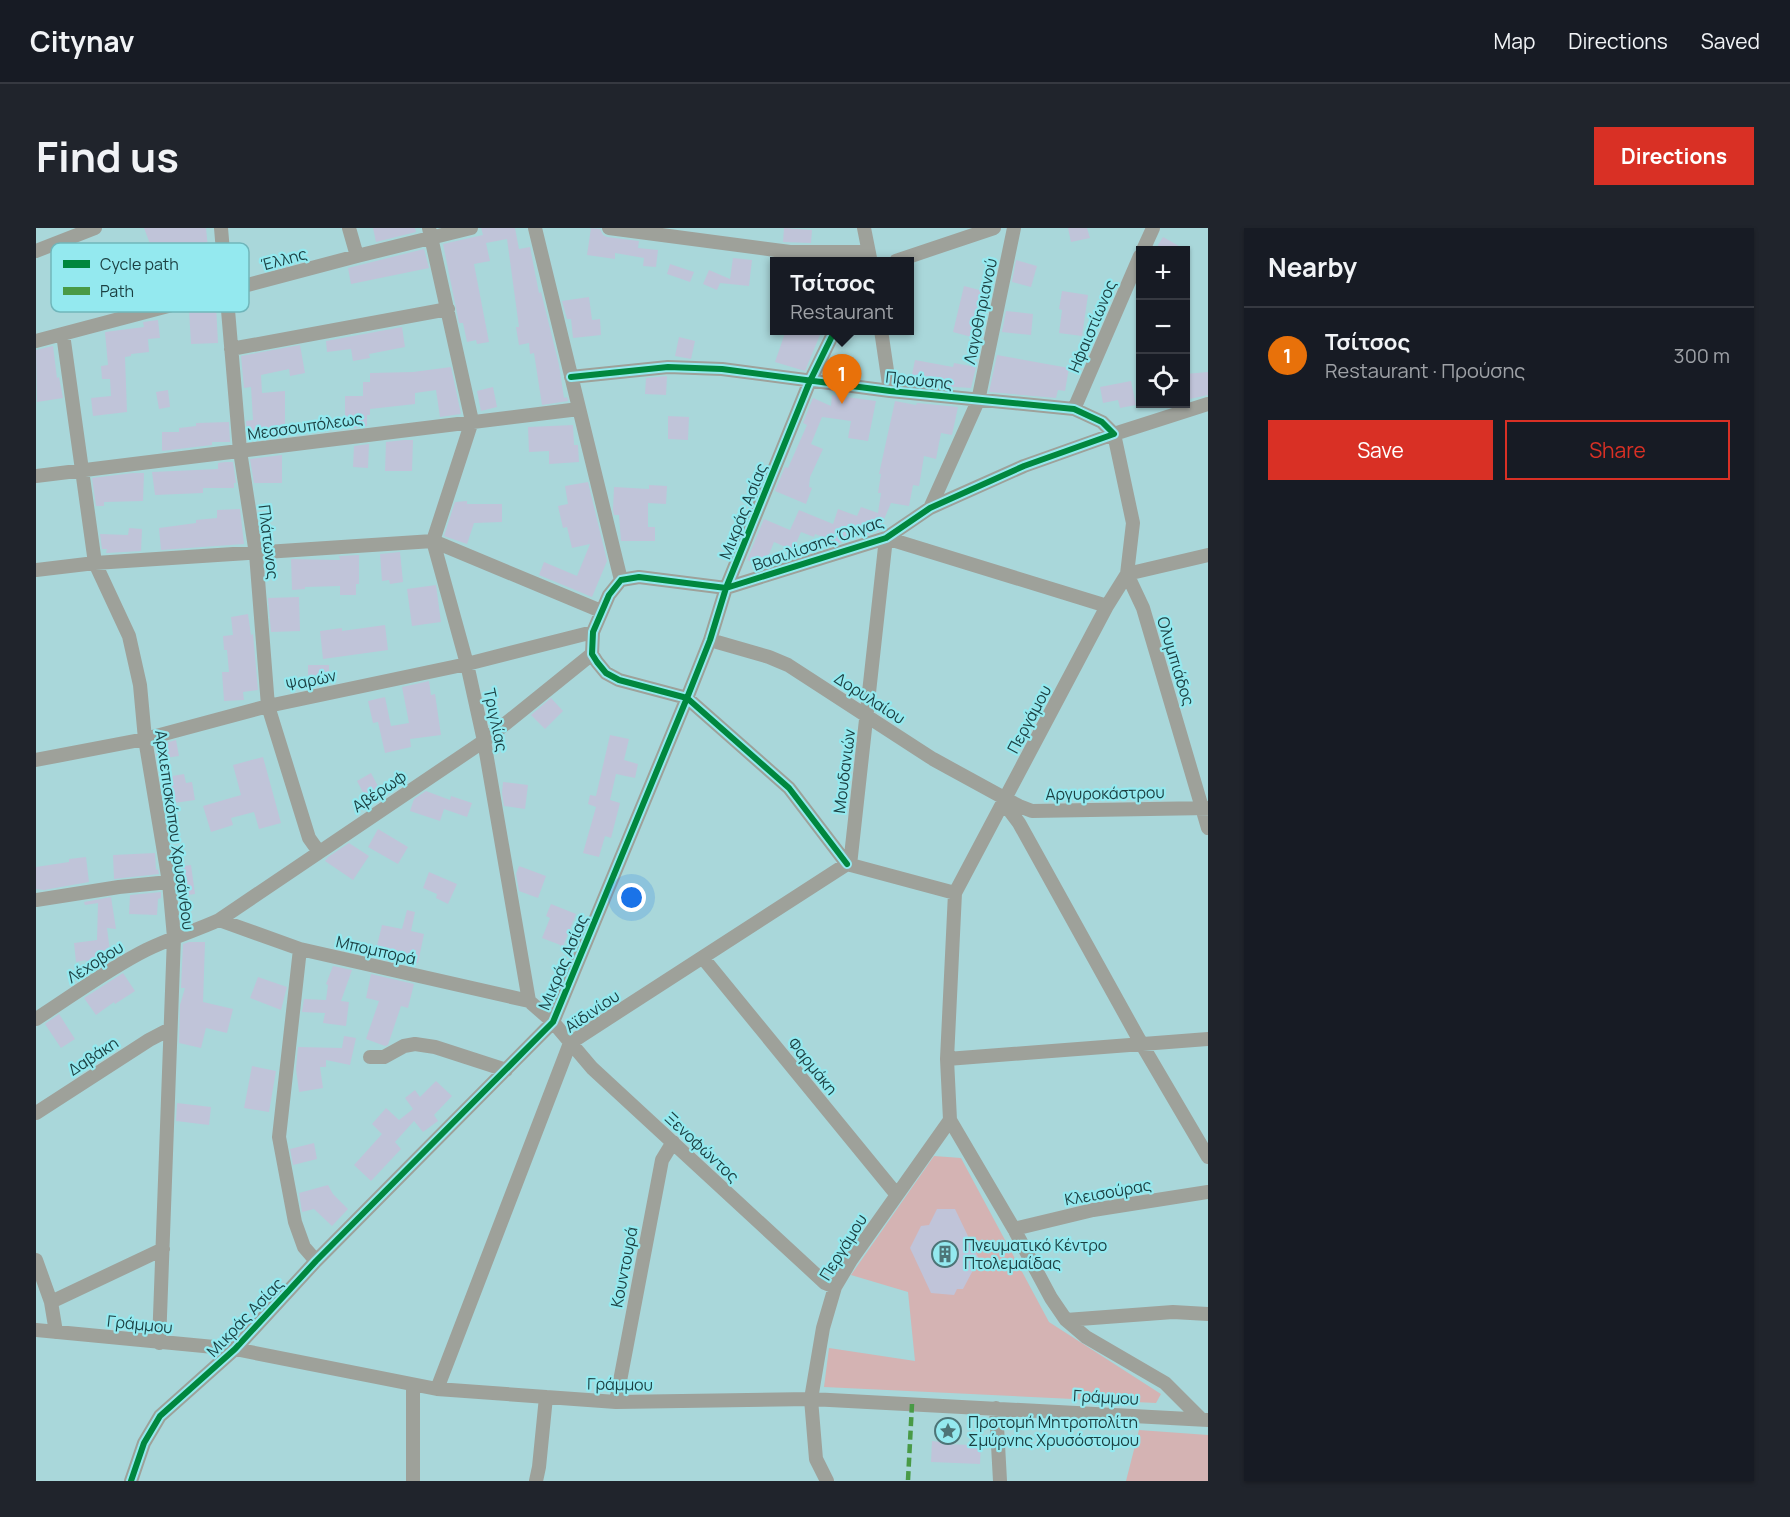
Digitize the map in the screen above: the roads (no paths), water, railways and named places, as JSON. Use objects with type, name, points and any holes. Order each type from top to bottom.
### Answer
[{"type":"street","points":[[57,243],[95,228]]},
{"type":"street","name":"Πλάτωνος","points":[[221,228],[222,243]]},
{"type":"street","points":[[349,228],[357,256]]},
{"type":"street","name":"Έλλης","points":[[249,285],[431,233],[471,228]]},
{"type":"street","points":[[535,228],[621,580]]},
{"type":"street","points":[[609,228],[790,252],[855,257]]},
{"type":"street","points":[[864,228],[868,257]]},
{"type":"street","points":[[908,257],[994,228]]},
{"type":"street","name":"Λαγοθηριανού","points":[[978,400],[1014,228]]},
{"type":"street","points":[[1145,246],[1152,228]]},
{"type":"street","points":[[431,233],[472,421],[433,541]]},
{"type":"street","points":[[36,251],[51,245]]},
{"type":"street","name":"Ηφαιστίωνος","points":[[1074,409],[1136,265]]},
{"type":"street","points":[[231,349],[448,309]]},
{"type":"street","name":"Έλλης","points":[[36,341],[146,312]]},
{"type":"street","name":"Πλάτωνος","points":[[227,312],[240,451],[256,554],[268,706],[309,838],[319,852]]},
{"type":"street","name":"Αρχιεπισκόπου Χρυσάνθου","points":[[63,333],[95,563],[129,636],[140,685],[146,739],[169,882],[174,937],[159,1343]]},
{"type":"street","name":"Μικράς Ασίας","points":[[131,1481],[144,1443],[160,1416],[235,1349],[316,1262],[553,1022],[687,698],[710,640],[726,588],[810,381],[833,335]]},
{"type":"street","points":[[882,335],[890,391]]},
{"type":"street","name":"Προύσης","points":[[571,377],[668,367],[722,369],[890,391],[1074,409],[1102,422],[1114,434]]},
{"type":"street","points":[[930,508],[978,400]]},
{"type":"street","points":[[1114,434],[1208,404]]},
{"type":"street","name":"Μεσσουπόλεως","points":[[36,476],[579,409]]},
{"type":"street","name":"Βασιλίσσης Όλγας","points":[[726,588],[886,538],[930,508],[1024,466],[1114,434]]},
{"type":"street","name":"Περγάμου","points":[[1114,434],[1133,523],[1128,574],[1107,606],[955,893],[947,1059],[950,1119],[1051,1298],[1066,1320],[1086,1337],[1165,1383],[1204,1419]]},
{"type":"street","points":[[886,538],[1107,606]]},
{"type":"street","name":"Μουδανιών","points":[[849,864],[886,538]]},
{"type":"street","points":[[36,570],[95,563],[433,541],[601,611]]},
{"type":"street","name":"Τριγλίας","points":[[433,541],[467,664],[484,741],[529,1001]]},
{"type":"street","points":[[1128,574],[1208,555]]},
{"type":"street","name":"Ολυμπιάδος","points":[[1128,574],[1143,608],[1205,807],[1208,828]]},
{"type":"street","points":[[726,588],[639,577],[621,580],[609,595],[601,611],[593,632],[592,654],[606,673],[619,680],[687,698],[789,788],[849,864],[955,893]]},
{"type":"street","name":"Ψαρών","points":[[36,760],[146,739],[268,706],[467,664],[593,632]]},
{"type":"street","name":"Δορυλαίου","points":[[710,640],[769,657],[788,665],[933,759],[1005,801]]},
{"type":"street","name":"Αβέρωφ","points":[[174,937],[219,921],[484,741],[592,654]]},
{"type":"street","points":[[1005,801],[1208,1157]]},
{"type":"street","name":"Αργυροκάστρου","points":[[1005,801],[1032,811],[1205,807]]},
{"type":"street","name":"Αϊδινίου","points":[[437,1389],[570,1043],[849,864]]},
{"type":"street","points":[[36,900],[169,882]]},
{"type":"street","name":"Μπομπορά","points":[[219,921],[300,949],[529,1001]]},
{"type":"street","name":"Λέχοβου","points":[[36,1018],[143,952],[174,937]]},
{"type":"street","points":[[300,949],[279,1137],[295,1222],[304,1247],[316,1262]]},
{"type":"street","name":"Φαρμάκη","points":[[703,958],[897,1195]]},
{"type":"street","points":[[529,1001],[553,1022]]},
{"type":"street","name":"Ξενοφώντος","points":[[553,1022],[592,1068],[825,1283],[836,1287]]},
{"type":"street","name":"Δαβάκη","points":[[36,1113],[149,1040],[170,1029]]},
{"type":"street","points":[[947,1059],[1208,1039]]},
{"type":"street","points":[[370,1057],[384,1057],[404,1046],[415,1044],[435,1047],[506,1071]]},
{"type":"street","name":"Περγάμου","points":[[827,1481],[816,1459],[811,1399],[823,1328],[836,1287],[851,1260],[950,1119]]},
{"type":"street","name":"Κουντουρά","points":[[616,1402],[662,1160],[673,1142]]},
{"type":"street","name":"Κλεισούρας","points":[[1014,1229],[1093,1210],[1208,1192]]},
{"type":"street","points":[[51,1302],[163,1249]]},
{"type":"street","points":[[36,1260],[51,1302],[56,1332]]},
{"type":"street","points":[[1066,1320],[1173,1312],[1208,1314]]},
{"type":"street","name":"Γράμμου","points":[[36,1330],[235,1349],[437,1389],[616,1402],[811,1399],[1204,1419]]},
{"type":"street","points":[[413,1385],[413,1481]]},
{"type":"street","points":[[536,1481],[546,1397]]},
{"type":"street","points":[[996,1408],[1000,1481]]},
{"type":"place","name":"Τσίτσος","points":[[842,404]]},
{"type":"place","name":"Πνευματικό Κέντρο Πτολεμαίδας","points":[[945,1254]]},
{"type":"place","name":"Προτομή Μητροπολίτη Σμύρνης Χρυσόστομου","points":[[948,1431]]}]
